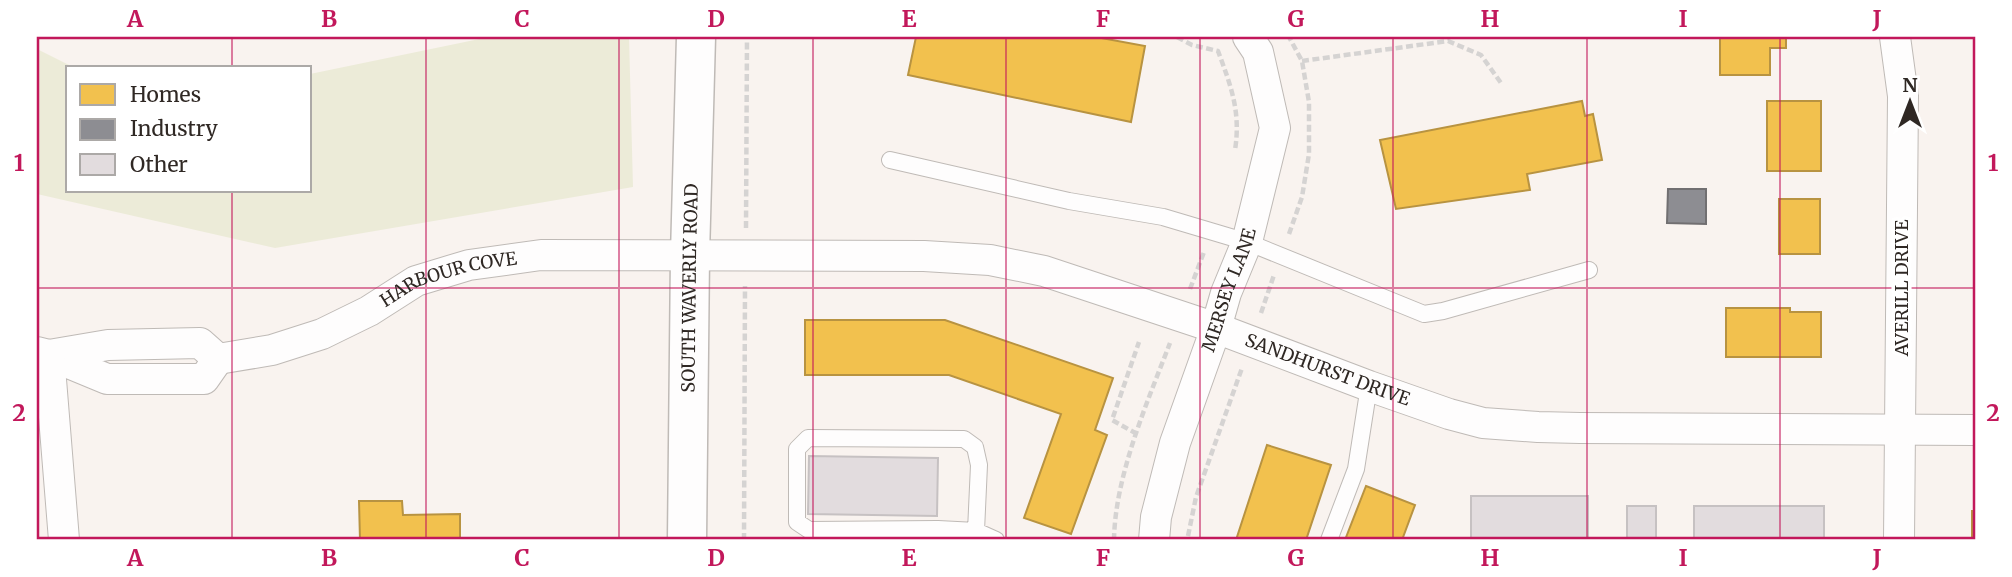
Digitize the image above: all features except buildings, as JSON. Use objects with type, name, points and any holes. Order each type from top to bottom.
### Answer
[{"type":"main road","name":"SOUTH WAVERLY ROAD","points":[[688,540],[690,255],[696,37]]},
{"type":"street","name":"MERSEY LANE","points":[[1154,540],[1156,517],[1175,443],[1226,293],[1247,242],[1275,128],[1258,52],[1248,37]]},
{"type":"street","name":"AVERILL DRIVE","points":[[1895,37],[1903,96],[1899,540]]},
{"type":"street","name":"HARBOUR COVE","points":[[43,353],[107,379],[204,379],[218,359],[272,350],[322,334],[369,311],[416,281],[469,265],[541,255],[690,255]]},
{"type":"street","name":"SANDHURST DRIVE","points":[[690,255],[924,256],[990,260],[1044,271],[1216,328],[1448,414],[1483,423],[1593,428],[1975,430]]},
{"type":"street","points":[[64,540],[43,353],[108,345],[200,343],[218,359]]},
{"type":"street","points":[[156,345],[158,379]]},
{"type":"lane","points":[[890,160],[1069,201],[1163,217],[1247,242],[1424,314],[1589,270]]},
{"type":"lane","points":[[1329,540],[1356,468],[1370,386]]},
{"type":"lane","points":[[976,531],[979,465],[975,447],[964,439],[808,438],[797,449],[797,522],[809,530],[976,531],[996,540]]},
{"type":"path","points":[[1177,37],[1192,45],[1218,51],[1232,89],[1238,129],[1234,161]]},
{"type":"path","points":[[1302,61],[1447,39],[1481,55],[1501,83]]},
{"type":"path","points":[[1114,540],[1115,516],[1137,433],[1212,232]]},
{"type":"path","points":[[1137,433],[1112,421],[1139,342]]},
{"type":"green space","points":[[489,37],[629,37],[633,187],[275,248],[37,194],[37,49],[71,66],[66,66],[66,192],[312,192],[312,74]]}]
